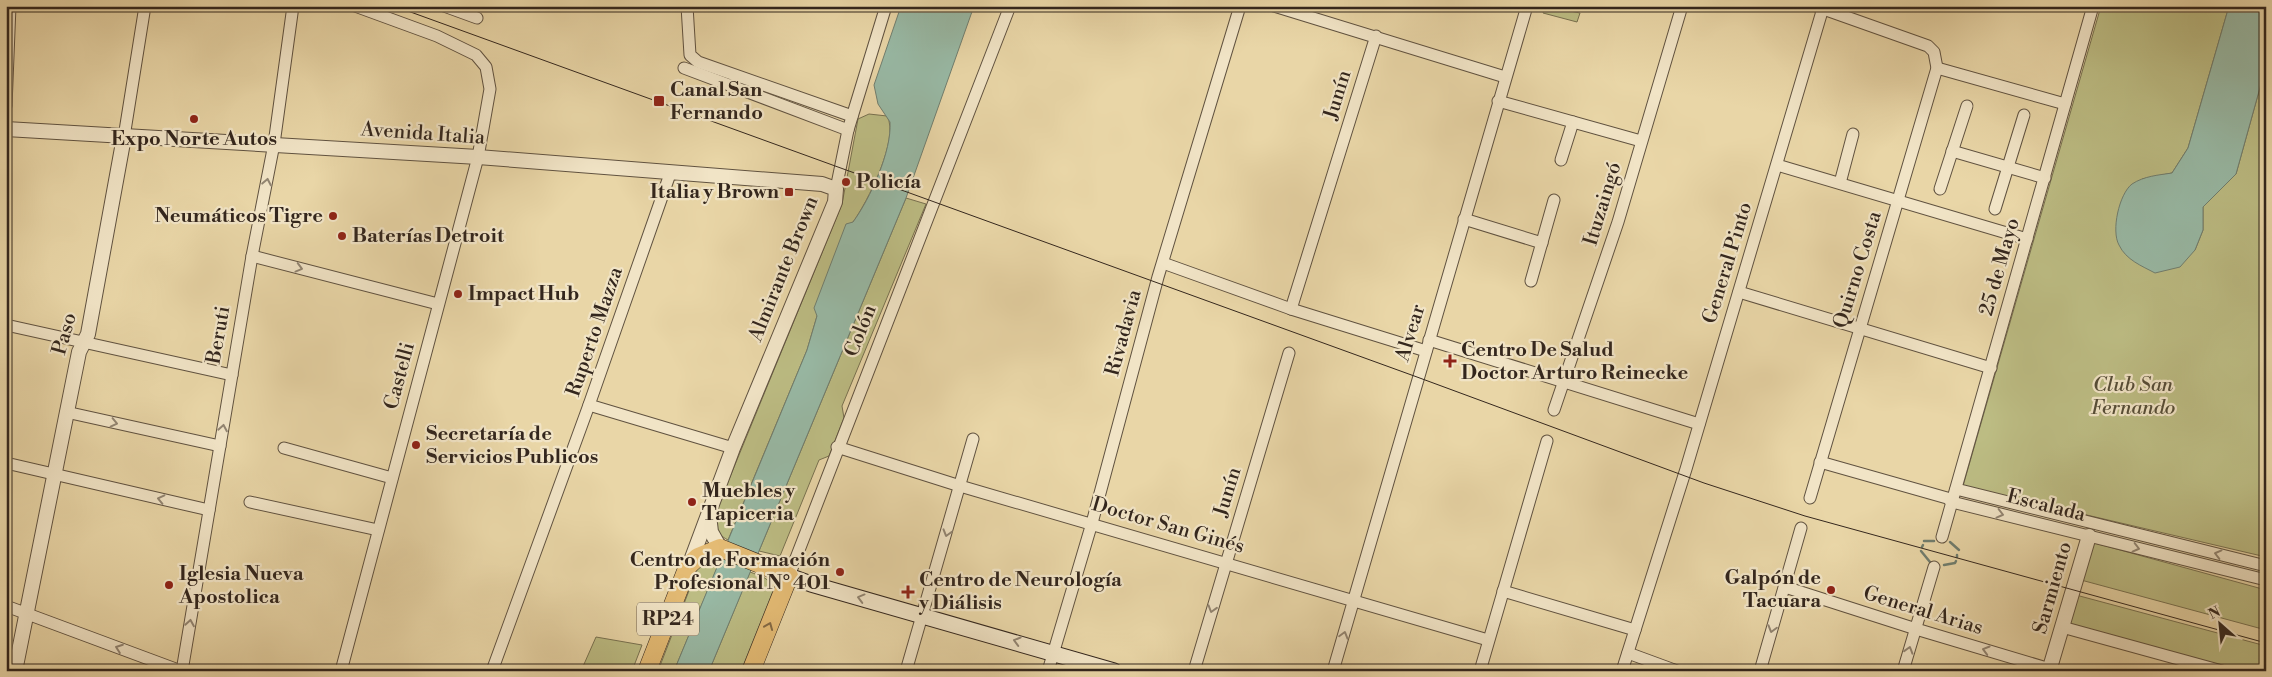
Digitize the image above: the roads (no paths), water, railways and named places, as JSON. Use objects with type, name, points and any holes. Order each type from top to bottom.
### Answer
[{"type":"main road","points":[[688,566],[705,553],[720,548],[811,584],[1114,671]]},
{"type":"main road","name":"Almirante Brown","points":[[647,671],[688,566]]},
{"type":"main road","name":"Colón","points":[[751,671],[789,576]]},
{"type":"street","points":[[6,106],[10,6]]},
{"type":"street","name":"Paso","points":[[15,671],[66,412],[79,352],[88,334],[124,137],[145,6]]},
{"type":"street","name":"Beruti","points":[[182,671],[252,256],[274,144],[293,6]]},
{"type":"street","name":"Castelli","points":[[341,671],[478,157],[490,89],[486,67],[476,55],[436,36],[355,6]]},
{"type":"street","points":[[444,6],[477,18]]},
{"type":"street","points":[[687,6],[690,55],[698,62],[852,116]]},
{"type":"street","name":"Almirante Brown","points":[[688,566],[733,448],[835,202],[836,188],[848,130],[886,6]]},
{"type":"street","name":"Colón","points":[[789,576],[837,448],[940,192],[1010,6]]},
{"type":"street","name":"Rivadavia","points":[[1048,671],[1092,523],[1162,263],[1240,6]]},
{"type":"street","points":[[1274,6],[1505,77]]},
{"type":"street","name":"Alvear","points":[[1333,671],[1527,6]]},
{"type":"street","name":"Ituzaingó","points":[[1554,410],[1618,222],[1682,6]]},
{"type":"street","name":"25 de Mayo","points":[[1942,537],[2093,6]]},
{"type":"street","name":"Quirno Costa","points":[[1810,498],[1937,68],[1934,52],[1928,46],[1820,7]]},
{"type":"street","name":"General Pinto","points":[[1622,671],[1777,165],[1820,7]]},
{"type":"street","name":"Junín","points":[[1291,309],[1376,36]]},
{"type":"street","points":[[684,68],[848,130]]},
{"type":"street","points":[[1937,68],[2066,104]]},
{"type":"street","points":[[1498,101],[1641,141]]},
{"type":"street","points":[[1940,189],[1966,106]]},
{"type":"street","points":[[1995,209],[2024,115]]},
{"type":"street","points":[[1561,160],[1573,122]]},
{"type":"street","name":"Avenida Italia","points":[[6,129],[478,157],[670,174],[822,184],[836,188]]},
{"type":"street","points":[[1840,183],[1853,134]]},
{"type":"street","points":[[1952,151],[2045,178]]},
{"type":"street","points":[[1777,165],[2027,239]]},
{"type":"street","name":"Ruperto Mazza","points":[[492,671],[590,405],[670,174]]},
{"type":"street","points":[[1531,281],[1554,200]]},
{"type":"street","points":[[1464,219],[1542,243]]},
{"type":"street","points":[[252,256],[438,304]]},
{"type":"street","points":[[1162,263],[1291,309],[1426,351]]},
{"type":"street","points":[[1739,292],[1991,368]]},
{"type":"street","points":[[6,326],[232,375]]},
{"type":"street","points":[[1429,340],[1699,424]]},
{"type":"street","name":"Junín","points":[[1194,671],[1289,353]]},
{"type":"street","points":[[590,405],[733,448]]},
{"type":"street","points":[[66,412],[220,446]]},
{"type":"street","points":[[906,671],[973,438]]},
{"type":"street","points":[[1480,671],[1547,441]]},
{"type":"street","points":[[284,448],[392,478]]},
{"type":"street","name":"Doctor San Ginés","points":[[837,448],[960,486],[1354,599],[1488,640]]},
{"type":"street","name":"Escalada","points":[[1820,462],[1947,498],[1952,502],[2092,525],[2266,580]]},
{"type":"street","points":[[6,463],[209,510]]},
{"type":"street","name":"Escalada","points":[[1956,489],[2092,525],[2266,566]]},
{"type":"street","points":[[250,502],[378,530]]},
{"type":"street","points":[[708,512],[710,532],[720,548]]},
{"type":"street","name":"Sarmiento","points":[[2050,670],[2092,525]]},
{"type":"street","points":[[1760,671],[1801,528]]},
{"type":"street","points":[[1903,671],[1934,567]]},
{"type":"street","name":"General Arias","points":[[1785,586],[2050,670]]},
{"type":"street","points":[[1502,591],[1635,630]]},
{"type":"street","points":[[6,606],[182,671]]},
{"type":"street","points":[[2062,627],[2187,666],[2222,671]]},
{"type":"street","points":[[1628,654],[1677,671]]},
{"type":"waterway","points":[[1924,541],[1934,541]]},
{"type":"waterway","points":[[1950,542],[1959,550]]},
{"type":"waterway","points":[[1921,551],[1930,562]]},
{"type":"waterway","points":[[1944,565],[1955,563],[1956,561]]},
{"type":"tram line","points":[[394,6],[1704,483],[1805,516],[2266,643]]},
{"type":"place","name":"Canal San Fernando","points":[[659,101]]},
{"type":"place","name":"Expo Norte Autos","points":[[194,119]]},
{"type":"place","name":"Policía","points":[[846,182]]},
{"type":"place","name":"Italia y Brown","points":[[789,192]]},
{"type":"place","name":"Neumáticos Tigre","points":[[333,216]]},
{"type":"place","name":"Baterías Detroit","points":[[342,236]]},
{"type":"place","name":"Impact Hub","points":[[458,294]]},
{"type":"place","name":"Centro De Salud Doctor Arturo Reinecke","points":[[1450,361]]},
{"type":"place","name":"Secretaría de Servicios Publicos","points":[[416,445]]},
{"type":"place","name":"Muebles y Tapiceria","points":[[692,502]]},
{"type":"place","name":"Centro de Formación Profesional N° 401","points":[[840,572]]},
{"type":"place","name":"Iglesia Nueva Apostolica","points":[[169,585]]},
{"type":"place","name":"Galpón de Tacuara","points":[[1831,590]]},
{"type":"place","name":"Centro de Neurología y Diálisis","points":[[908,592]]},
{"type":"park label","name":"Club San Fernando","points":[[2133,396]]}]
